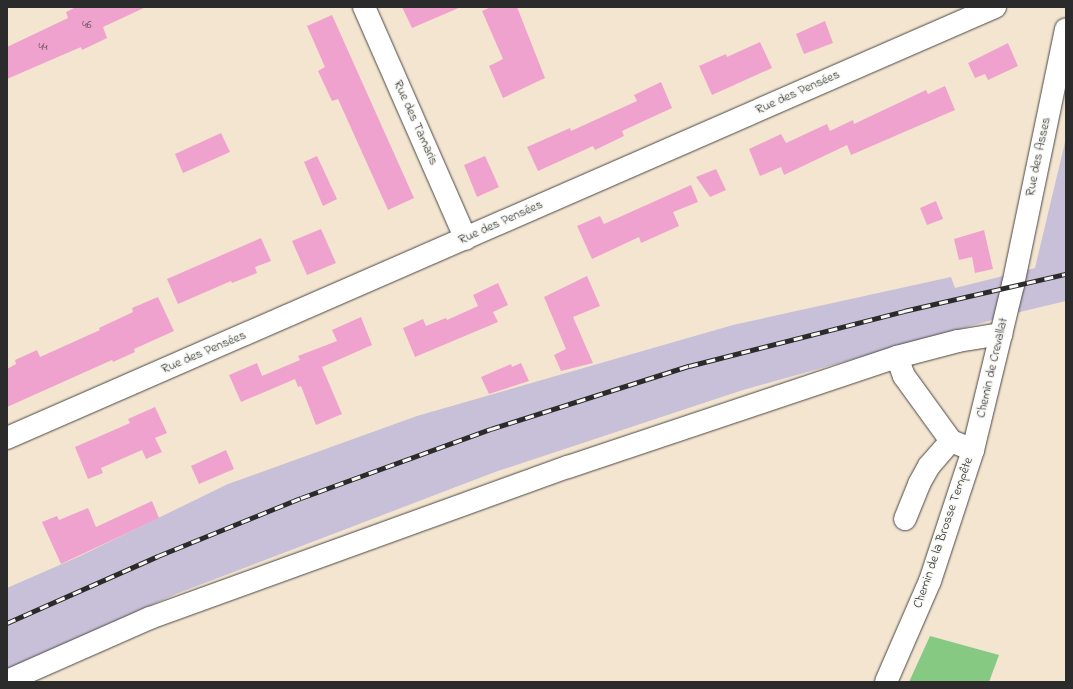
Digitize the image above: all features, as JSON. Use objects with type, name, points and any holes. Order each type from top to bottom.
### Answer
[{"type":"street","name":"Rue des Tamaris","points":[[364,7],[466,239]]},
{"type":"street","name":"Rue des Pensées","points":[[7,438],[995,7]]},
{"type":"street","name":"Rue des Asses","points":[[1013,285],[1066,29]]},
{"type":"street","name":"Chemin de Crevallat","points":[[973,450],[1013,285]]},
{"type":"street","points":[[7,681],[150,618],[568,467],[897,357],[958,341],[1001,334]]},
{"type":"street","points":[[897,357],[904,376],[951,441],[973,450]]},
{"type":"street","points":[[905,519],[919,484],[929,466],[951,441]]},
{"type":"street","name":"Chemin de la Brosse Tempête","points":[[886,682],[930,581],[973,450]]},
{"type":"shaded area","points":[[1066,138],[1066,301],[1024,311],[743,390],[495,472],[176,594],[7,669],[7,588],[78,557],[228,484],[417,416],[733,325],[951,277],[955,288],[1035,268]]},
{"type":"green space","points":[[930,636],[999,655],[989,682],[909,682]]},
{"type":"building","points":[[76,7],[146,7],[103,27],[107,38],[82,50],[81,47],[7,79],[7,47],[68,18],[66,12]]},
{"type":"building","points":[[402,7],[461,7],[412,28]]},
{"type":"building","points":[[491,7],[517,7],[545,78],[503,98],[489,66],[503,59],[482,11]]},
{"type":"building","points":[[332,15],[414,198],[388,210],[338,99],[332,101],[318,71],[325,67],[307,26]]},
{"type":"building","points":[[825,21],[833,43],[804,54],[796,34]]},
{"type":"building","points":[[760,42],[772,68],[712,95],[699,66],[726,54],[727,57]]},
{"type":"building","points":[[1008,43],[1018,66],[988,80],[985,74],[975,78],[968,63]]},
{"type":"building","points":[[661,82],[672,108],[622,131],[624,136],[595,150],[593,146],[538,171],[527,147],[570,128],[571,131],[637,101],[634,95]]},
{"type":"building","points":[[945,86],[955,110],[851,155],[847,145],[784,175],[781,167],[760,176],[749,149],[781,134],[786,143],[827,124],[830,131],[853,120],[854,124],[926,90],[928,94]]},
{"type":"building","points":[[221,133],[230,152],[183,173],[175,154]]},
{"type":"building","points":[[317,156],[337,199],[323,206],[304,162]]},
{"type":"building","points":[[485,156],[499,187],[477,197],[464,165]]},
{"type":"building","points":[[716,169],[726,190],[710,197],[696,177]]},
{"type":"building","points":[[691,185],[698,202],[673,212],[679,226],[641,243],[639,237],[592,259],[577,226],[600,216],[604,224]]},
{"type":"building","points":[[936,201],[943,219],[927,225],[920,208]]},
{"type":"building","points":[[321,229],[336,263],[307,275],[292,241]]},
{"type":"building","points":[[984,230],[993,269],[975,273],[972,257],[959,260],[954,239]]},
{"type":"building","points":[[261,238],[271,261],[255,267],[257,273],[232,283],[231,281],[178,304],[167,279]]},
{"type":"building","points":[[587,276],[600,306],[573,317],[593,363],[561,371],[554,355],[566,349],[544,297]]},
{"type":"building","points":[[498,283],[508,305],[493,312],[498,322],[415,357],[403,328],[423,319],[426,326],[446,318],[447,320],[478,306],[473,295]]},
{"type":"building","points":[[158,297],[174,331],[134,349],[135,352],[113,362],[112,360],[7,407],[7,369],[16,364],[15,360],[37,350],[40,357],[100,330],[99,328],[133,312],[132,308]]},
{"type":"building","points":[[361,317],[372,345],[322,367],[342,414],[316,425],[301,386],[298,387],[295,379],[241,402],[229,375],[257,363],[262,376],[300,360],[298,356],[337,341],[332,330]]},
{"type":"building","points":[[521,363],[529,381],[489,394],[481,377],[511,364],[512,367]]},
{"type":"building","points":[[155,407],[167,433],[155,438],[162,452],[146,459],[142,450],[101,468],[103,473],[88,479],[75,447],[130,423],[128,419]]},
{"type":"building","points":[[226,450],[234,469],[199,484],[191,466]]},
{"type":"building","points":[[152,501],[159,518],[61,564],[42,522],[57,516],[59,520],[88,508],[96,527]]},
{"type":"railway","points":[[7,623],[158,556],[301,498],[491,429],[689,366],[904,311],[1066,274]]}]
